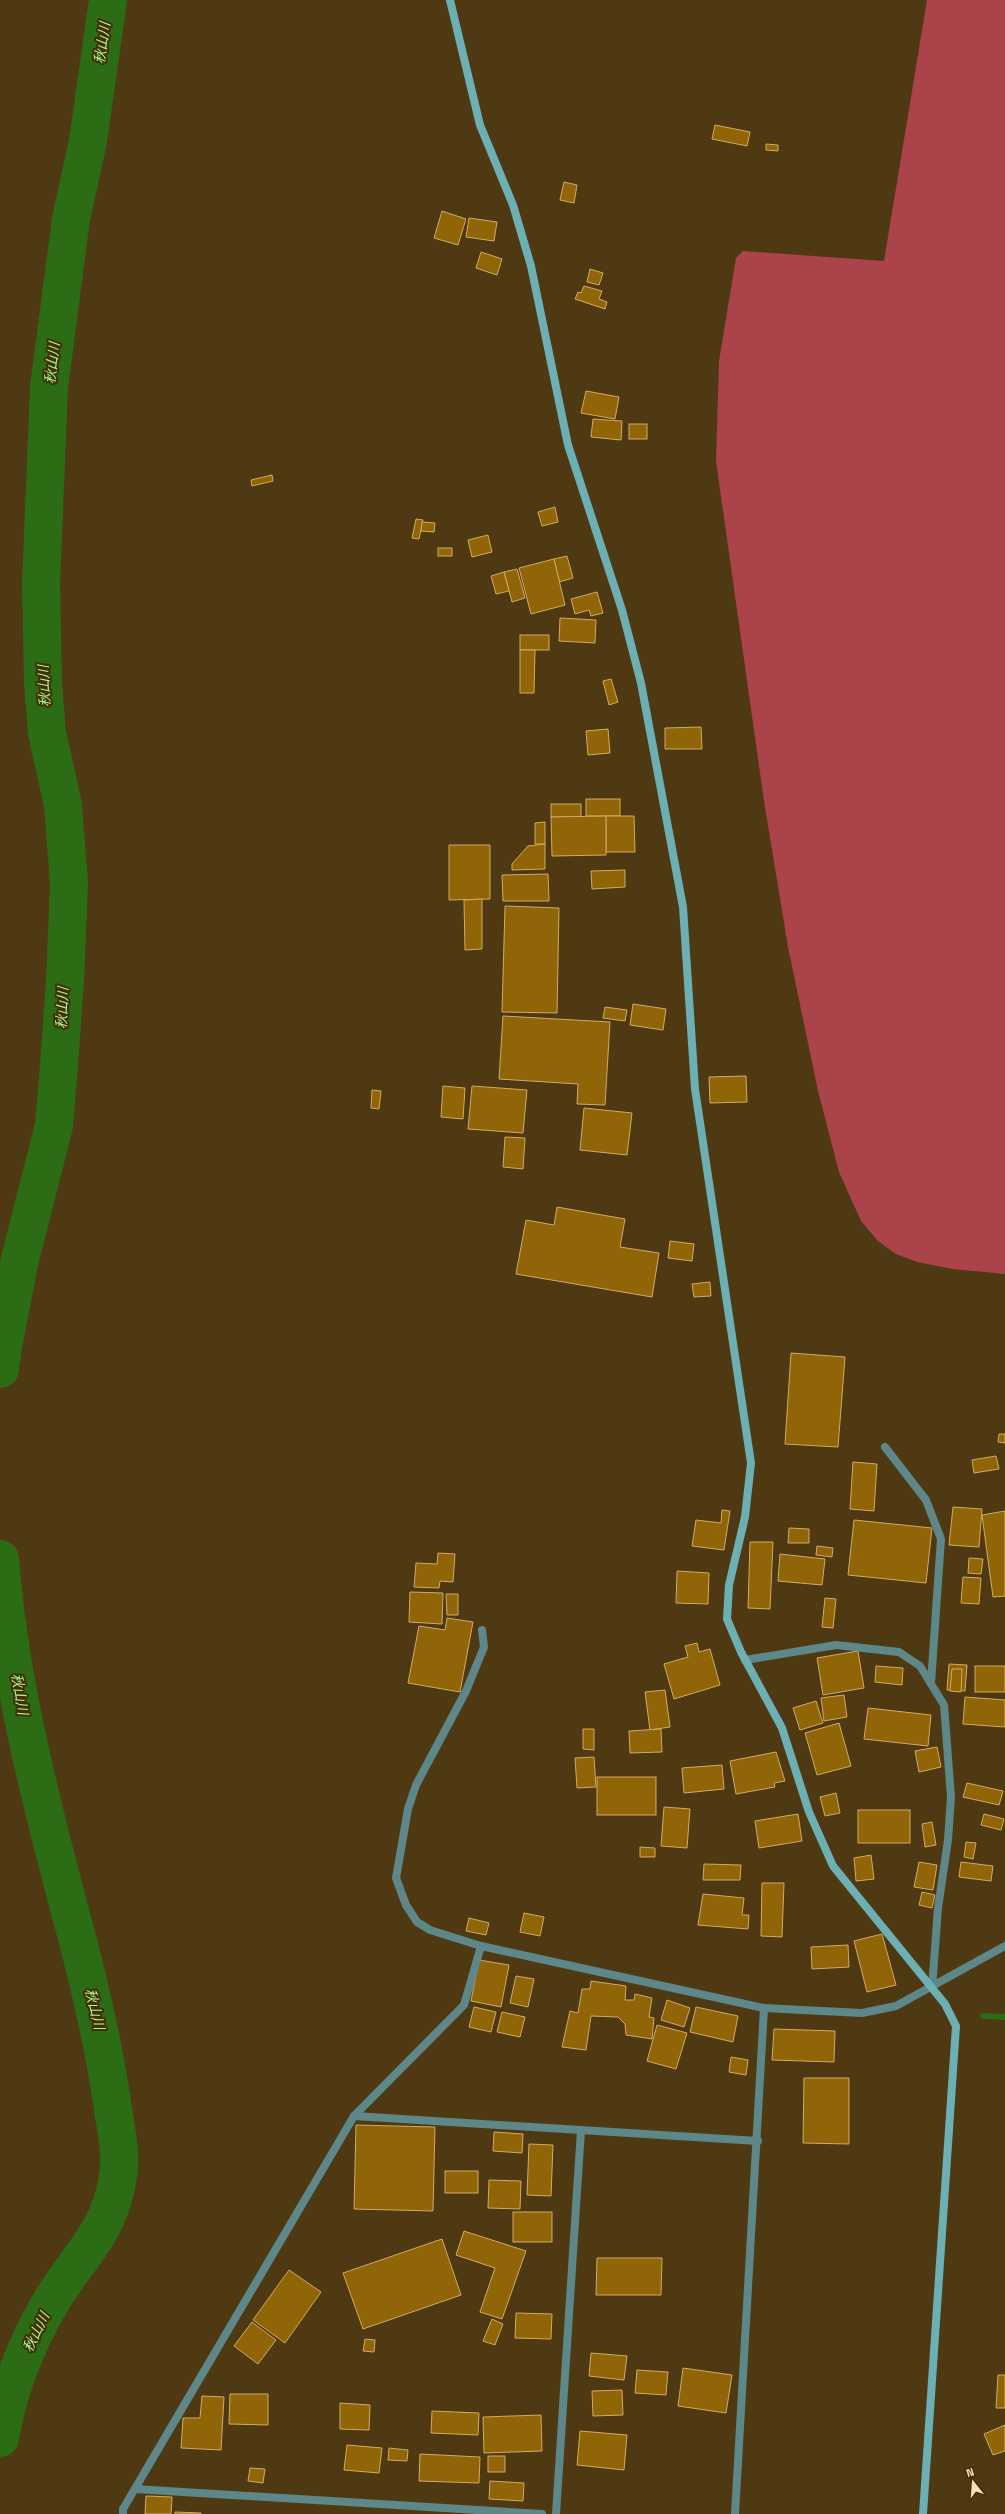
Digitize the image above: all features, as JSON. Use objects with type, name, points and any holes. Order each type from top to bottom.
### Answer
[{"type":"street","points":[[450,0],[480,125],[513,205],[531,266],[568,445],[622,610],[639,676],[683,907],[695,1089],[751,1463],[746,1517],[728,1585],[727,1619],[745,1660],[782,1728],[809,1812],[833,1866],[945,2004],[956,2026],[923,2514]]},
{"type":"street","points":[[885,1447],[926,1500],[941,1539],[931,1683]]},
{"type":"street","points":[[482,1630],[484,1647],[466,1691],[416,1785],[408,1809],[396,1878],[406,1905],[417,1922],[430,1930],[481,1946],[764,2008],[862,2013],[882,2011],[932,1988],[1005,1946]]},
{"type":"street","points":[[745,1660],[836,1645],[899,1652],[920,1666],[944,1704],[951,1797],[948,1840],[938,1908],[932,1988]]},
{"type":"street","points":[[123,2514],[123,2509],[354,2116],[464,2005],[481,1946]]},
{"type":"street","points":[[735,2514],[758,2141],[764,2008]]},
{"type":"street","points":[[354,2116],[758,2141]]},
{"type":"street","points":[[556,2514],[581,2130]]},
{"type":"street","points":[[135,2489],[440,2511],[542,2514]]},
{"type":"shaded area","points":[[927,0],[1005,0],[1005,1274],[953,1269],[917,1262],[896,1254],[878,1241],[861,1221],[839,1172],[818,1091],[788,947],[764,801],[716,461],[719,361],[736,258],[743,251],[884,261]]},
{"type":"building","points":[[715,125],[750,132],[747,146],[712,139]]},
{"type":"building","points":[[766,144],[778,145],[778,151],[766,150]]},
{"type":"building","points":[[564,182],[577,185],[574,203],[560,200]]},
{"type":"building","points":[[442,211],[466,219],[458,245],[434,238]]},
{"type":"building","points":[[469,218],[497,222],[494,241],[466,237]]},
{"type":"building","points":[[481,252],[502,259],[497,275],[476,268]]},
{"type":"building","points":[[590,269],[603,273],[599,285],[587,282]]},
{"type":"building","points":[[584,286],[602,291],[599,299],[607,302],[605,309],[575,299],[578,292],[581,293]]},
{"type":"building","points":[[586,391],[619,397],[615,419],[581,413]]},
{"type":"building","points":[[593,419],[622,421],[621,440],[591,437]]},
{"type":"building","points":[[629,424],[647,424],[647,439],[629,439]]},
{"type":"building","points":[[272,475],[273,481],[252,486],[251,480]]},
{"type":"building","points":[[555,507],[558,522],[542,526],[538,512]]},
{"type":"building","points":[[416,519],[423,520],[419,539],[412,538]]},
{"type":"building","points":[[422,522],[435,523],[434,532],[421,531]]},
{"type":"building","points":[[488,535],[492,552],[472,557],[468,540]]},
{"type":"building","points":[[438,548],[452,548],[452,556],[438,556]]},
{"type":"building","points":[[567,556],[573,578],[559,582],[554,559]]},
{"type":"building","points":[[554,559],[565,605],[531,614],[519,568]]},
{"type":"building","points":[[517,569],[525,598],[512,602],[504,572]]},
{"type":"building","points":[[504,572],[509,591],[496,594],[491,576]]},
{"type":"building","points":[[597,592],[603,613],[591,616],[589,610],[575,614],[571,599]]},
{"type":"building","points":[[560,618],[596,620],[595,643],[559,641]]},
{"type":"building","points":[[520,635],[549,635],[549,650],[520,650]]},
{"type":"building","points":[[520,650],[535,650],[534,693],[520,693]]},
{"type":"building","points":[[611,679],[618,702],[609,705],[603,681]]},
{"type":"building","points":[[701,727],[702,749],[665,749],[665,728]]},
{"type":"building","points":[[608,729],[610,753],[588,755],[586,731]]},
{"type":"building","points":[[586,799],[620,799],[620,816],[586,816]]},
{"type":"building","points":[[551,804],[581,804],[581,817],[551,817]]},
{"type":"building","points":[[606,816],[634,816],[635,852],[606,852]]},
{"type":"building","points":[[606,816],[606,855],[552,856],[551,817]]},
{"type":"building","points":[[545,822],[545,844],[535,844],[535,823]]},
{"type":"building","points":[[545,844],[545,869],[512,870],[512,864],[528,846]]},
{"type":"building","points":[[449,845],[490,845],[490,899],[449,900]]},
{"type":"building","points":[[625,870],[625,887],[592,889],[591,871]]},
{"type":"building","points":[[548,874],[549,901],[503,901],[502,875]]},
{"type":"building","points":[[482,899],[482,949],[465,950],[464,900]]},
{"type":"building","points":[[505,906],[559,908],[557,1013],[502,1012]]},
{"type":"building","points":[[633,1004],[666,1009],[663,1030],[630,1025]]},
{"type":"building","points":[[605,1007],[627,1010],[625,1021],[603,1018]]},
{"type":"building","points":[[503,1016],[610,1022],[605,1105],[577,1104],[578,1084],[499,1079]]},
{"type":"building","points":[[746,1076],[747,1102],[710,1103],[709,1077]]},
{"type":"building","points":[[443,1086],[465,1088],[463,1119],[441,1117]]},
{"type":"building","points":[[472,1086],[527,1090],[523,1133],[468,1129]]},
{"type":"building","points":[[372,1090],[381,1091],[379,1109],[371,1108]]},
{"type":"building","points":[[584,1108],[632,1113],[627,1155],[580,1150]]},
{"type":"building","points":[[505,1137],[525,1138],[523,1169],[503,1167]]},
{"type":"building","points":[[557,1207],[625,1219],[620,1247],[659,1253],[652,1297],[516,1274],[526,1220],[554,1225]]},
{"type":"building","points":[[670,1241],[694,1244],[692,1261],[668,1258]]},
{"type":"building","points":[[710,1282],[711,1296],[694,1297],[692,1284]]},
{"type":"building","points":[[791,1353],[845,1357],[838,1447],[785,1444]]},
{"type":"building","points":[[999,1434],[1005,1434],[1005,1443],[998,1442]]},
{"type":"building","points":[[996,1456],[999,1469],[974,1473],[972,1460]]},
{"type":"building","points":[[853,1462],[877,1464],[874,1511],[850,1509]]},
{"type":"building","points":[[953,1507],[982,1509],[979,1547],[949,1545]]},
{"type":"building","points":[[722,1510],[730,1511],[724,1550],[692,1546],[696,1520],[721,1523]]},
{"type":"building","points":[[1005,1511],[1005,1596],[993,1597],[982,1515]]},
{"type":"building","points":[[854,1520],[932,1528],[926,1583],[848,1575]]},
{"type":"building","points":[[789,1528],[809,1529],[809,1543],[788,1543]]},
{"type":"building","points":[[750,1542],[773,1542],[770,1609],[748,1608]]},
{"type":"building","points":[[817,1546],[833,1548],[832,1557],[816,1555]]},
{"type":"building","points":[[438,1553],[455,1554],[453,1582],[440,1581],[439,1588],[414,1587],[416,1563],[437,1564]]},
{"type":"building","points":[[780,1554],[825,1559],[822,1585],[778,1581]]},
{"type":"building","points":[[969,1558],[983,1559],[981,1574],[968,1573]]},
{"type":"building","points":[[677,1571],[709,1573],[708,1604],[676,1603]]},
{"type":"building","points":[[963,1577],[981,1578],[979,1604],[961,1603]]},
{"type":"building","points":[[410,1592],[443,1593],[442,1624],[409,1622]]},
{"type":"building","points":[[446,1594],[458,1594],[458,1615],[447,1615]]},
{"type":"building","points":[[825,1598],[836,1599],[833,1628],[822,1627]]},
{"type":"building","points":[[447,1618],[473,1622],[460,1692],[408,1683],[419,1626],[445,1630]]},
{"type":"building","points":[[697,1643],[699,1652],[710,1649],[720,1685],[674,1699],[664,1664],[688,1657],[685,1646]]},
{"type":"building","points":[[858,1651],[864,1688],[823,1695],[817,1658]]},
{"type":"building","points":[[949,1664],[967,1665],[965,1691],[947,1690]]},
{"type":"building","points":[[876,1666],[903,1668],[902,1685],[875,1682]]},
{"type":"building","points":[[975,1666],[1005,1666],[1005,1692],[975,1692]]},
{"type":"building","points":[[952,1669],[962,1669],[961,1692],[950,1691]]},
{"type":"building","points":[[665,1690],[670,1727],[650,1730],[645,1692]]},
{"type":"building","points":[[844,1695],[847,1717],[824,1721],[821,1698]]},
{"type":"building","points":[[965,1697],[1005,1700],[1005,1727],[963,1724]]},
{"type":"building","points":[[816,1701],[823,1723],[800,1730],[793,1708]]},
{"type":"building","points":[[868,1708],[931,1715],[928,1746],[864,1739]]},
{"type":"building","points":[[839,1723],[851,1766],[817,1775],[805,1733]]},
{"type":"building","points":[[583,1729],[594,1729],[594,1750],[583,1749]]},
{"type":"building","points":[[661,1729],[662,1752],[630,1753],[629,1731]]},
{"type":"building","points":[[937,1747],[941,1767],[919,1772],[915,1751]]},
{"type":"building","points":[[776,1752],[785,1781],[774,1783],[775,1787],[736,1794],[730,1761]]},
{"type":"building","points":[[594,1757],[596,1787],[577,1788],[575,1758]]},
{"type":"building","points":[[722,1765],[724,1789],[684,1793],[682,1768]]},
{"type":"building","points":[[597,1777],[656,1777],[656,1815],[597,1815]]},
{"type":"building","points":[[967,1783],[1003,1791],[999,1805],[963,1797]]},
{"type":"building","points":[[836,1793],[840,1813],[825,1816],[820,1797]]},
{"type":"building","points":[[664,1807],[690,1809],[687,1848],[661,1846]]},
{"type":"building","points":[[858,1810],[910,1810],[910,1843],[858,1843]]},
{"type":"building","points":[[798,1814],[802,1841],[759,1848],[755,1821]]},
{"type":"building","points":[[984,1814],[1004,1819],[1001,1830],[981,1825]]},
{"type":"building","points":[[932,1822],[936,1845],[925,1847],[922,1824]]},
{"type":"building","points":[[966,1842],[976,1843],[973,1859],[964,1857]]},
{"type":"building","points":[[640,1847],[655,1848],[655,1857],[640,1857]]},
{"type":"building","points":[[871,1855],[874,1879],[856,1881],[854,1858]]},
{"type":"building","points":[[919,1862],[937,1865],[933,1890],[914,1887]]},
{"type":"building","points":[[961,1862],[993,1866],[991,1881],[959,1877]]},
{"type":"building","points":[[704,1864],[741,1865],[740,1880],[703,1880]]},
{"type":"building","points":[[762,1883],[784,1883],[782,1937],[761,1936]]},
{"type":"building","points":[[922,1892],[935,1895],[932,1908],[919,1905]]},
{"type":"building","points":[[703,1894],[744,1898],[742,1915],[749,1915],[748,1929],[698,1925]]},
{"type":"building","points":[[524,1913],[544,1917],[540,1936],[520,1932]]},
{"type":"building","points":[[469,1918],[489,1923],[486,1935],[466,1931]]},
{"type":"building","points":[[882,1934],[896,1985],[867,1992],[854,1941]]},
{"type":"building","points":[[848,1945],[849,1967],[812,1969],[811,1947]]},
{"type":"building","points":[[479,1960],[509,1965],[501,2007],[471,2001]]},
{"type":"building","points":[[516,1976],[534,1979],[528,2007],[510,2003]]},
{"type":"building","points":[[591,1981],[626,1986],[625,2000],[634,2000],[635,1994],[652,1998],[649,2017],[654,2018],[652,2039],[626,2035],[625,2024],[618,2017],[591,2016],[586,2050],[562,2047],[570,2011],[578,2013],[582,1989],[590,1989]]},
{"type":"building","points":[[667,2000],[690,2008],[684,2027],[661,2020]]},
{"type":"building","points":[[474,2007],[496,2012],[491,2032],[469,2027]]},
{"type":"building","points":[[696,2007],[738,2016],[733,2042],[690,2032]]},
{"type":"building","points":[[502,2012],[525,2017],[520,2037],[497,2032]]},
{"type":"building","points":[[657,2025],[687,2033],[676,2069],[647,2061]]},
{"type":"building","points":[[774,2029],[835,2031],[834,2062],[772,2060]]},
{"type":"building","points":[[731,2057],[748,2060],[746,2075],[729,2072]]},
{"type":"building","points":[[804,2078],[849,2078],[849,2144],[803,2143]]},
{"type":"building","points":[[356,2125],[435,2127],[433,2211],[354,2209]]},
{"type":"building","points":[[494,2132],[523,2134],[522,2153],[493,2151]]},
{"type":"building","points":[[529,2144],[553,2145],[551,2196],[527,2195]]},
{"type":"building","points":[[445,2171],[478,2171],[478,2193],[445,2193]]},
{"type":"building","points":[[489,2180],[521,2181],[520,2209],[488,2208]]},
{"type":"building","points":[[513,2212],[552,2212],[552,2242],[513,2242]]},
{"type":"building","points":[[464,2231],[526,2251],[502,2319],[480,2312],[495,2268],[456,2255]]},
{"type":"building","points":[[442,2239],[461,2295],[363,2329],[343,2273]]},
{"type":"building","points":[[597,2258],[662,2258],[661,2295],[596,2295]]},
{"type":"building","points":[[289,2270],[321,2292],[285,2343],[253,2320]]},
{"type":"building","points":[[516,2313],[552,2314],[551,2339],[515,2338]]},
{"type":"building","points":[[492,2319],[503,2324],[495,2345],[483,2341]]},
{"type":"building","points":[[252,2322],[276,2340],[258,2364],[234,2346]]},
{"type":"building","points":[[365,2339],[375,2340],[374,2352],[363,2351]]},
{"type":"building","points":[[591,2353],[627,2356],[624,2380],[589,2376]]},
{"type":"building","points":[[683,2368],[732,2375],[726,2413],[678,2406]]},
{"type":"building","points":[[637,2370],[668,2372],[666,2395],[635,2393]]},
{"type":"building","points":[[998,2375],[1005,2375],[1005,2408],[996,2408]]},
{"type":"building","points":[[622,2390],[623,2415],[593,2416],[592,2391]]},
{"type":"building","points":[[230,2394],[268,2394],[268,2425],[229,2424]]},
{"type":"building","points":[[202,2396],[224,2397],[221,2450],[181,2448],[183,2418],[200,2418]]},
{"type":"building","points":[[340,2403],[370,2405],[369,2430],[340,2429]]},
{"type":"building","points":[[432,2411],[479,2413],[478,2435],[431,2433]]},
{"type":"building","points":[[541,2415],[542,2451],[484,2453],[483,2417]]},
{"type":"building","points":[[1005,2425],[1005,2451],[993,2455],[984,2434]]},
{"type":"building","points":[[580,2431],[627,2435],[624,2470],[577,2465]]},
{"type":"building","points":[[347,2445],[382,2448],[379,2473],[344,2470]]},
{"type":"building","points":[[389,2448],[408,2450],[407,2461],[388,2460]]},
{"type":"building","points":[[420,2454],[480,2457],[479,2483],[419,2481]]},
{"type":"building","points":[[488,2456],[505,2456],[505,2472],[488,2472]]},
{"type":"building","points":[[250,2468],[265,2469],[263,2483],[248,2481]]},
{"type":"building","points":[[490,2481],[524,2483],[523,2501],[489,2499]]},
{"type":"building","points":[[146,2496],[172,2497],[171,2514],[145,2514]]},
{"type":"building","points":[[175,2512],[201,2513],[201,2514],[175,2514]]},
{"type":"waterway","name":"秋山川","points":[[0,1369],[20,1259],[54,1126],[59,1065],[65,981],[69,883],[63,805],[47,733],[43,683],[41,584],[49,387],[71,219],[88,141],[108,0]]},
{"type":"waterway","name":"秋山川","points":[[0,1559],[4,1603],[18,1691],[36,1779],[94,2005],[108,2077],[118,2139],[119,2158],[118,2176],[114,2196],[108,2213],[92,2242],[52,2300],[34,2333],[13,2385],[0,2438]]},
{"type":"waterway","points":[[983,2016],[1005,2017]]}]
